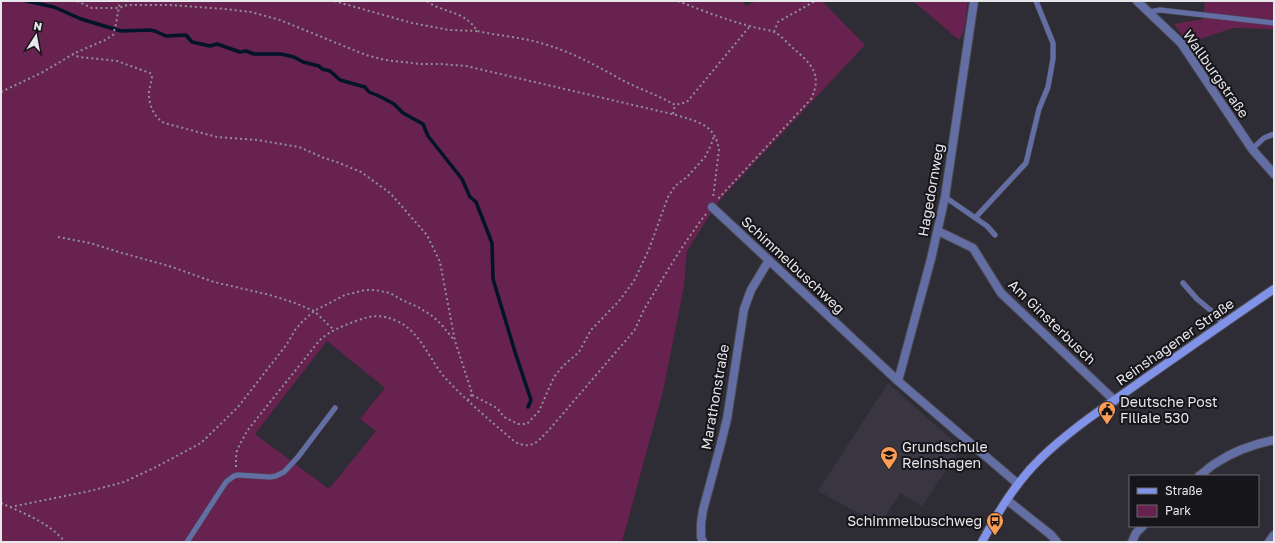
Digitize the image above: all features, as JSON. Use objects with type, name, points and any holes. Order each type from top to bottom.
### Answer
[{"type":"main road","name":"Reinshagener Straße","points":[[982,542],[1018,484],[1052,447],[1274,289]]},
{"type":"street","name":"Hagedornweg","points":[[898,381],[938,231],[945,197],[974,1]]},
{"type":"street","name":"Wallburgstraße","points":[[1137,1],[1181,43],[1252,149],[1274,174]]},
{"type":"street","name":"Schimmelbuschweg","points":[[712,207],[898,381],[1018,484]]},
{"type":"street","name":"Am Ginsterbusch","points":[[938,231],[973,248],[1002,293],[1115,401]]},
{"type":"street","name":"Marathonstraße","points":[[703,542],[701,523],[703,510],[727,419],[746,300],[750,290],[768,260]]},
{"type":"street","points":[[1200,475],[1216,462],[1239,451],[1262,442],[1274,440]]},
{"type":"street","points":[[1007,500],[1051,535],[1057,542]]},
{"type":"street","points":[[1132,542],[1136,533],[1142,527]]},
{"type":"street","points":[[1269,542],[1274,535]]},
{"type":"lane","points":[[975,218],[1026,163],[1039,108],[1048,87],[1053,59],[1053,43],[1036,1]]},
{"type":"lane","points":[[1149,12],[1160,10],[1274,23]]},
{"type":"lane","points":[[1252,149],[1264,138],[1274,134]]},
{"type":"lane","points":[[945,197],[987,226],[995,234]]},
{"type":"lane","points":[[1184,283],[1197,299],[1214,313],[1223,324]]},
{"type":"lane","points":[[187,542],[226,482],[238,475],[270,477],[284,472],[298,457],[334,408]]},
{"type":"path","points":[[78,1],[92,8],[119,8],[128,5],[170,5],[251,12],[280,20],[366,55],[385,60],[421,64],[466,66],[673,114],[706,125],[714,134],[718,142],[719,150],[712,207]]},
{"type":"path","points":[[1,92],[43,72],[72,54],[105,40],[113,34],[120,1]]},
{"type":"path","points":[[334,1],[412,23],[449,30],[477,31],[531,41],[560,49],[586,60],[622,80],[675,105],[687,102],[750,26]]},
{"type":"path","points":[[427,1],[432,5],[458,14],[473,24],[477,31]]},
{"type":"path","points":[[238,475],[236,454],[247,431],[319,341],[334,330],[374,316],[386,317],[403,324],[412,331],[419,338],[442,374],[468,400],[515,442],[525,446],[531,446],[548,431],[634,331],[647,304],[696,228],[718,198],[811,99],[814,92],[816,83],[812,66],[806,59],[774,32],[750,26],[678,1]]},
{"type":"path","points":[[774,32],[778,22],[815,1]]},
{"type":"path","points":[[72,54],[79,57],[117,61],[150,73],[152,75],[149,91],[154,114],[164,123],[217,137],[257,140],[300,147],[361,172],[390,193],[427,235],[440,262],[455,341],[472,394],[496,408],[504,417],[518,424],[527,424],[539,411],[554,377],[578,352],[591,330],[619,301],[634,281],[649,249],[668,197],[675,186],[687,177],[706,157],[712,145],[714,134]]},
{"type":"path","points":[[673,114],[675,105]]},
{"type":"path","points":[[58,237],[90,243],[169,266],[214,282],[270,295],[303,306],[314,311],[334,330]]},
{"type":"path","points":[[10,507],[90,491],[124,482],[201,443],[238,407],[287,344],[295,330],[302,322],[314,311],[356,292],[375,290],[390,293],[431,316],[441,324],[455,341]]},
{"type":"path","points":[[468,400],[472,394]]},
{"type":"path","points":[[1,503],[40,522],[54,531],[65,542]]},
{"type":"shaded area","name":"Grundschule Reinshagen","points":[[888,383],[961,448],[922,506],[900,493],[880,525],[818,491]]},
{"type":"green space","points":[[1,1],[742,1],[746,6],[757,1],[822,1],[865,45],[718,202],[687,251],[684,286],[663,391],[622,542],[1,542]],"holes":[[[327,341],[385,388],[360,419],[376,431],[329,489],[255,434]]]},
{"type":"green space","points":[[913,1],[968,1],[964,31],[959,40]]},
{"type":"green space","points":[[1205,1],[1274,1],[1274,29],[1233,28],[1188,43],[1174,24],[1203,19]]},
{"type":"waterway","points":[[26,1],[54,7],[81,19],[121,31],[149,30],[166,36],[186,35],[192,42],[210,46],[217,44],[240,52],[246,51],[254,54],[281,54],[294,57],[303,62],[319,66],[322,69],[330,71],[340,80],[365,87],[369,92],[394,104],[403,113],[423,124],[428,136],[462,179],[470,197],[476,202],[492,243],[493,279],[531,400],[528,407]]},
{"type":"place","name":"Deutsche Post Filiale 530","points":[[1107,425]]},
{"type":"place","name":"Grundschule Reinshagen","points":[[889,470]]},
{"type":"place","name":"Schimmelbuschweg","points":[[995,536]]}]
